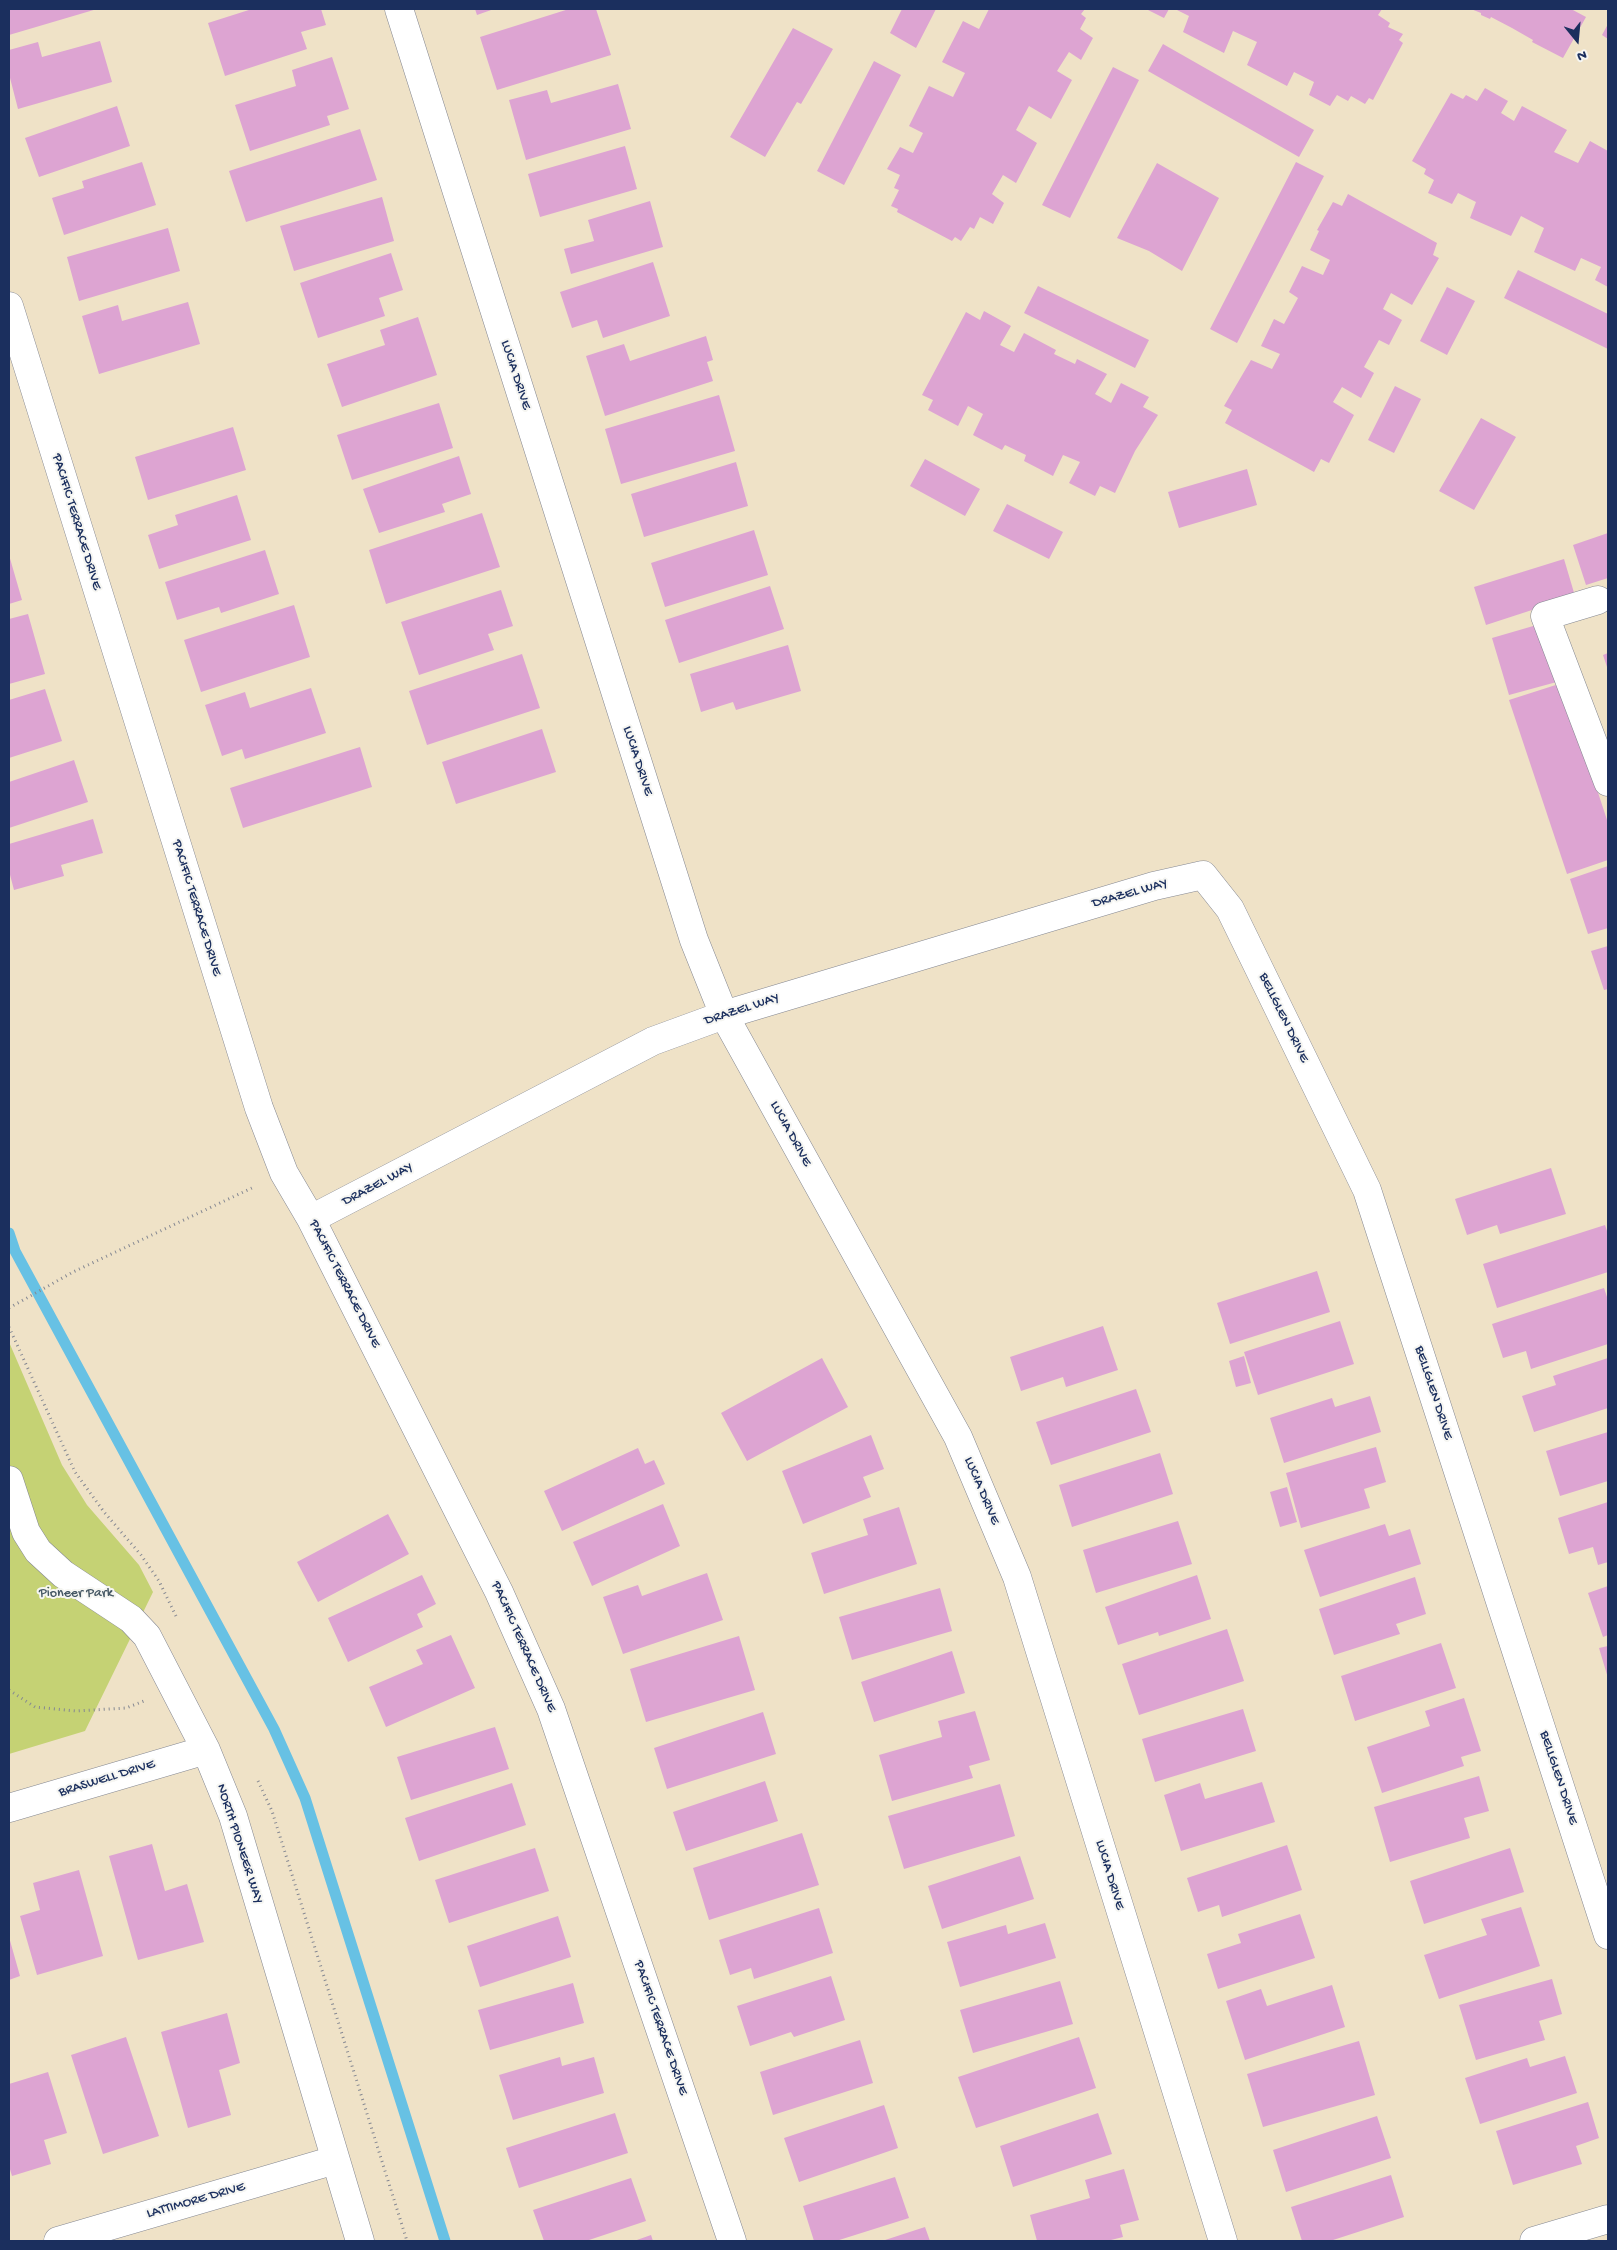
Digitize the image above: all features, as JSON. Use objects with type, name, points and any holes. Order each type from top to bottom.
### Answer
[{"type":"street","name":"LUCIA DRIVE","points":[[399,9],[694,940],[724,1015],[958,1437],[1017,1577],[1223,2241]]},
{"type":"street","name":"PACIFIC TERRACE DRIVE","points":[[9,306],[259,1108],[284,1173],[311,1219],[500,1592],[551,1709],[732,2241]]},
{"type":"street","points":[[1598,600],[1545,616],[1608,782]]},
{"type":"street","name":"DRAZEL WAY","points":[[311,1219],[653,1041],[724,1015],[1154,886],[1203,875]]},
{"type":"street","name":"BELLGLEN DRIVE","points":[[1203,875],[1230,909],[1368,1190],[1608,1935]]},
{"type":"street","name":"NORTH PIONEER WAY","points":[[9,1480],[26,1532],[38,1551],[63,1574],[131,1619],[147,1636],[206,1750],[233,1816],[360,2241]]},
{"type":"street","name":"BRASWELL DRIVE","points":[[9,1808],[206,1750]]},
{"type":"street","name":"LATTIMORE DRIVE","points":[[58,2241],[335,2160]]},
{"type":"street","points":[[1534,2241],[1608,2218]]},
{"type":"path","points":[[10,1307],[72,1272],[284,1173]]},
{"type":"path","points":[[9,1690],[35,1707],[76,1711],[126,1708],[175,1688]]},
{"type":"green space","name":"Pioneer Park","points":[[9,1342],[62,1465],[87,1505],[139,1565],[153,1592],[85,1731],[9,1754]]},
{"type":"building","points":[[9,9],[97,9],[9,35]]},
{"type":"building","points":[[252,9],[321,9],[326,25],[301,32],[307,49],[225,76],[208,23]]},
{"type":"building","points":[[475,9],[494,9],[477,15]]},
{"type":"building","points":[[569,9],[596,9],[611,55],[497,90],[480,37]]},
{"type":"building","points":[[902,9],[936,9],[916,48],[890,33]]},
{"type":"building","points":[[989,9],[1085,9],[1081,14],[1086,18],[1080,29],[1093,38],[1081,60],[1069,52],[1057,71],[1072,80],[1051,119],[1029,106],[1016,130],[1037,143],[1016,183],[1003,175],[992,194],[1004,203],[993,224],[980,217],[974,229],[970,227],[961,241],[955,237],[952,241],[897,212],[898,209],[891,206],[899,190],[894,188],[900,175],[887,169],[900,147],[913,153],[923,133],[909,126],[929,86],[953,97],[965,73],[942,62],[963,21],[979,29]]},
{"type":"building","points":[[1146,9],[1169,9],[1164,18]]},
{"type":"building","points":[[1175,9],[1382,9],[1378,15],[1390,23],[1388,27],[1403,34],[1399,40],[1403,43],[1373,100],[1369,98],[1365,104],[1351,96],[1348,101],[1337,95],[1330,106],[1309,95],[1314,82],[1294,72],[1287,86],[1247,65],[1257,42],[1233,31],[1224,53],[1183,32],[1189,16]]},
{"type":"building","points":[[1471,9],[1571,9],[1586,17],[1563,58],[1532,42],[1533,40],[1512,28]]},
{"type":"building","points":[[1608,24],[1608,39],[1602,35]]},
{"type":"building","points":[[793,28],[833,49],[801,104],[797,102],[765,157],[730,137]]},
{"type":"building","points":[[100,41],[112,82],[18,109],[9,74],[9,50],[38,42],[42,57]]},
{"type":"building","points":[[1163,44],[1314,130],[1299,157],[1148,71]]},
{"type":"building","points":[[332,57],[349,109],[327,116],[330,125],[250,151],[235,105],[296,86],[292,70]]},
{"type":"building","points":[[874,61],[901,75],[844,185],[817,171]]},
{"type":"building","points":[[1113,67],[1139,80],[1070,218],[1042,205]]},
{"type":"building","points":[[618,84],[631,129],[526,160],[509,100],[547,90],[551,103]]},
{"type":"building","points":[[1485,88],[1508,101],[1501,113],[1514,121],[1522,106],[1567,130],[1554,152],[1578,163],[1590,141],[1608,151],[1608,287],[1595,280],[1601,267],[1581,258],[1575,271],[1534,252],[1544,228],[1521,216],[1511,236],[1470,218],[1476,202],[1458,193],[1452,204],[1428,193],[1434,180],[1424,174],[1426,169],[1412,161],[1451,93],[1463,99],[1466,95],[1477,101]]},
{"type":"building","points":[[117,106],[130,146],[39,177],[25,138]]},
{"type":"building","points":[[360,129],[377,180],[246,222],[229,171]]},
{"type":"building","points":[[625,146],[637,189],[540,217],[528,174]]},
{"type":"building","points":[[142,162],[156,205],[64,235],[52,198],[84,188],[82,181]]},
{"type":"building","points":[[1296,162],[1324,176],[1237,343],[1210,329]]},
{"type":"building","points":[[1157,163],[1219,198],[1182,271],[1149,251],[1117,238]]},
{"type":"building","points":[[1348,194],[1437,243],[1433,255],[1439,258],[1412,305],[1391,293],[1383,309],[1402,320],[1389,345],[1379,340],[1364,367],[1374,373],[1361,398],[1342,387],[1333,402],[1354,415],[1329,463],[1321,459],[1314,472],[1225,423],[1232,410],[1224,406],[1251,360],[1272,369],[1280,354],[1261,346],[1274,319],[1284,324],[1298,298],[1289,292],[1302,266],[1323,275],[1330,260],[1310,250],[1319,231],[1317,230],[1333,202],[1342,206]]},
{"type":"building","points":[[382,197],[394,241],[294,271],[280,226]]},
{"type":"building","points":[[650,201],[663,247],[571,274],[564,249],[594,241],[588,220]]},
{"type":"building","points":[[168,228],[180,271],[79,301],[67,257]]},
{"type":"building","points":[[391,253],[403,290],[379,298],[385,316],[318,338],[300,283]]},
{"type":"building","points":[[653,262],[670,316],[603,338],[597,320],[572,328],[560,292]]},
{"type":"building","points":[[1518,270],[1608,314],[1608,349],[1504,298]]},
{"type":"building","points":[[1038,286],[1149,340],[1135,368],[1024,313]]},
{"type":"building","points":[[1447,287],[1475,301],[1447,355],[1420,341]]},
{"type":"building","points":[[188,302],[200,344],[99,374],[82,316],[118,305],[122,321]]},
{"type":"building","points":[[984,311],[1011,326],[1000,345],[1014,352],[1024,333],[1056,350],[1054,354],[1075,364],[1077,359],[1107,374],[1095,394],[1111,403],[1121,383],[1149,397],[1143,407],[1158,415],[1135,451],[1115,493],[1100,486],[1095,496],[1069,483],[1080,462],[1063,455],[1053,476],[1024,461],[1026,455],[1005,445],[1002,450],[973,435],[983,414],[968,406],[958,426],[928,410],[933,400],[922,395],[966,312],[980,320]]},
{"type":"building","points":[[418,317],[437,375],[342,407],[327,364],[385,345],[380,330]]},
{"type":"building","points":[[706,336],[713,360],[707,362],[713,381],[605,416],[586,356],[624,344],[630,361]]},
{"type":"building","points":[[1395,386],[1421,399],[1394,453],[1368,440]]},
{"type":"building","points":[[719,395],[735,451],[621,484],[605,429]]},
{"type":"building","points":[[439,403],[453,448],[352,480],[337,435]]},
{"type":"building","points":[[1481,418],[1516,437],[1474,510],[1439,491]]},
{"type":"building","points":[[233,427],[246,470],[148,500],[135,457]]},
{"type":"building","points":[[459,456],[471,494],[442,504],[445,512],[379,533],[363,489]]},
{"type":"building","points":[[925,459],[980,489],[965,516],[910,486]]},
{"type":"building","points":[[736,462],[748,506],[644,537],[631,494]]},
{"type":"building","points":[[1247,469],[1257,505],[1179,528],[1168,492]]},
{"type":"building","points":[[237,495],[251,540],[159,569],[148,535],[178,525],[175,515]]},
{"type":"building","points":[[1007,504],[1063,532],[1049,559],[993,531]]},
{"type":"building","points":[[482,513],[500,567],[386,604],[369,550]]},
{"type":"building","points":[[754,530],[768,575],[665,607],[651,563]]},
{"type":"building","points":[[1608,533],[1608,578],[1586,585],[1573,545]]},
{"type":"building","points":[[265,550],[279,594],[221,613],[219,607],[177,620],[165,582]]},
{"type":"building","points":[[9,555],[22,600],[9,604]]},
{"type":"building","points":[[1564,559],[1575,596],[1486,625],[1474,587]]},
{"type":"building","points":[[770,586],[784,629],[679,663],[665,620]]},
{"type":"building","points":[[501,590],[513,626],[488,634],[494,650],[419,675],[401,622]]},
{"type":"building","points":[[294,605],[310,657],[201,692],[184,640]]},
{"type":"building","points":[[28,614],[45,674],[9,684],[9,619]]},
{"type":"building","points":[[1547,622],[1564,680],[1509,695],[1492,638]]},
{"type":"building","points":[[788,645],[801,691],[736,710],[733,702],[701,712],[690,674]]},
{"type":"building","points":[[1608,653],[1608,670],[1603,655]]},
{"type":"building","points":[[522,654],[540,708],[427,745],[409,691]]},
{"type":"building","points":[[1562,683],[1608,823],[1608,860],[1567,874],[1509,700]]},
{"type":"building","points":[[311,688],[326,733],[245,759],[242,749],[222,756],[205,705],[245,692],[250,708]]},
{"type":"building","points":[[45,689],[62,741],[9,758],[9,700]]},
{"type":"building","points":[[542,729],[556,772],[456,804],[442,762]]},
{"type":"building","points":[[360,747],[372,787],[243,828],[230,788]]},
{"type":"building","points":[[74,760],[88,802],[9,828],[9,782]]},
{"type":"building","points":[[93,819],[103,853],[61,865],[64,876],[14,890],[9,871],[9,844]]},
{"type":"building","points":[[1608,866],[1608,928],[1588,934],[1570,879]]},
{"type":"building","points":[[1608,946],[1608,989],[1604,990],[1591,951]]},
{"type":"building","points":[[1551,1168],[1566,1214],[1500,1234],[1497,1225],[1467,1235],[1455,1199]]},
{"type":"building","points":[[1605,1225],[1608,1234],[1608,1272],[1497,1308],[1483,1264]]},
{"type":"building","points":[[1317,1271],[1330,1312],[1230,1344],[1217,1303]]},
{"type":"building","points":[[1604,1288],[1608,1300],[1608,1344],[1531,1369],[1526,1351],[1503,1358],[1492,1324]]},
{"type":"building","points":[[1340,1321],[1354,1364],[1258,1395],[1244,1352]]},
{"type":"building","points":[[1103,1326],[1118,1370],[1066,1387],[1063,1377],[1021,1391],[1010,1357]]},
{"type":"building","points":[[1244,1356],[1251,1383],[1236,1387],[1229,1361]]},
{"type":"building","points":[[822,1358],[848,1407],[747,1461],[721,1413]]},
{"type":"building","points":[[1608,1358],[1608,1408],[1534,1432],[1522,1396],[1556,1385],[1553,1376]]},
{"type":"building","points":[[1136,1389],[1151,1432],[1051,1465],[1036,1422]]},
{"type":"building","points":[[1370,1396],[1381,1432],[1284,1463],[1270,1418],[1332,1398],[1335,1407]]},
{"type":"building","points":[[1608,1432],[1608,1481],[1560,1496],[1546,1451]]},
{"type":"building","points":[[871,1435],[884,1469],[863,1477],[871,1497],[803,1524],[782,1471]]},
{"type":"building","points":[[1376,1447],[1386,1482],[1364,1489],[1370,1508],[1301,1528],[1286,1473]]},
{"type":"building","points":[[638,1448],[645,1464],[654,1460],[665,1484],[562,1531],[544,1491]]},
{"type":"building","points":[[1160,1453],[1173,1494],[1072,1527],[1059,1485]]},
{"type":"building","points":[[1287,1487],[1297,1522],[1280,1527],[1270,1492]]},
{"type":"building","points":[[1608,1502],[1608,1562],[1598,1565],[1593,1547],[1569,1554],[1558,1518]]},
{"type":"building","points":[[663,1504],[680,1546],[592,1586],[573,1542]]},
{"type":"building","points":[[899,1507],[917,1564],[824,1594],[811,1553],[868,1535],[863,1519]]},
{"type":"building","points":[[388,1514],[409,1554],[318,1602],[297,1562]]},
{"type":"building","points":[[1178,1521],[1192,1564],[1096,1593],[1083,1550]]},
{"type":"building","points":[[1385,1524],[1389,1536],[1410,1529],[1421,1564],[1320,1597],[1304,1550]]},
{"type":"building","points":[[707,1573],[723,1620],[623,1654],[603,1597],[638,1585],[642,1596]]},
{"type":"building","points":[[422,1575],[436,1604],[417,1614],[423,1627],[348,1662],[328,1618]]},
{"type":"building","points":[[1197,1575],[1211,1619],[1159,1636],[1158,1632],[1118,1645],[1105,1607]]},
{"type":"building","points":[[1415,1577],[1426,1614],[1396,1624],[1400,1634],[1334,1655],[1319,1609]]},
{"type":"building","points":[[1608,1586],[1608,1635],[1603,1637],[1588,1593]]},
{"type":"building","points":[[940,1588],[952,1631],[852,1660],[839,1617]]},
{"type":"building","points":[[1227,1629],[1244,1681],[1139,1715],[1122,1664]]},
{"type":"building","points":[[451,1635],[475,1688],[386,1727],[369,1687],[423,1664],[416,1650]]},
{"type":"building","points":[[739,1636],[755,1690],[646,1722],[630,1669]]},
{"type":"building","points":[[1441,1643],[1456,1688],[1355,1721],[1341,1676]]},
{"type":"building","points":[[1608,1646],[1608,1678],[1599,1648]]},
{"type":"building","points":[[952,1651],[965,1693],[874,1722],[861,1682]]},
{"type":"building","points":[[1464,1698],[1481,1751],[1461,1757],[1464,1766],[1382,1793],[1367,1747],[1430,1726],[1425,1711]]},
{"type":"building","points":[[1243,1709],[1256,1751],[1155,1782],[1142,1739]]},
{"type":"building","points":[[975,1711],[990,1760],[969,1766],[973,1778],[892,1801],[879,1755],[942,1737],[938,1721]]},
{"type":"building","points":[[763,1712],[776,1754],[667,1789],[654,1748]]},
{"type":"building","points":[[495,1727],[509,1769],[411,1800],[397,1757]]},
{"type":"building","points":[[1479,1776],[1489,1811],[1464,1818],[1470,1838],[1390,1862],[1374,1807]]},
{"type":"building","points":[[765,1781],[778,1821],[686,1851],[673,1812]]},
{"type":"building","points":[[1262,1782],[1275,1822],[1181,1851],[1164,1795],[1200,1783],[1205,1799]]},
{"type":"building","points":[[512,1783],[526,1825],[419,1861],[405,1818]]},
{"type":"building","points":[[1000,1784],[1015,1836],[904,1869],[888,1816]]},
{"type":"building","points":[[802,1833],[819,1885],[709,1920],[693,1868]]},
{"type":"building","points":[[152,1844],[165,1891],[187,1884],[204,1942],[138,1960],[109,1856]]},
{"type":"building","points":[[1287,1845],[1302,1890],[1222,1917],[1219,1905],[1198,1912],[1187,1878]]},
{"type":"building","points":[[535,1848],[549,1891],[449,1923],[435,1880]]},
{"type":"building","points":[[1510,1848],[1524,1892],[1424,1924],[1410,1881]]},
{"type":"building","points":[[1020,1856],[1034,1899],[942,1929],[928,1886]]},
{"type":"building","points":[[79,1870],[103,1956],[37,1975],[20,1916],[40,1910],[33,1883]]},
{"type":"building","points":[[1521,1907],[1540,1966],[1439,1999],[1424,1955],[1487,1935],[1481,1919]]},
{"type":"building","points":[[819,1908],[833,1953],[754,1979],[751,1968],[730,1975],[719,1940]]},
{"type":"building","points":[[1300,1914],[1315,1958],[1218,1989],[1207,1954],[1241,1943],[1238,1934]]},
{"type":"building","points":[[558,1916],[571,1957],[480,1987],[467,1946]]},
{"type":"building","points":[[1045,1923],[1056,1958],[960,1987],[947,1942],[1006,1925],[1008,1934]]},
{"type":"building","points":[[9,1937],[20,1976],[9,1980]]},
{"type":"building","points":[[831,1976],[845,2020],[794,2037],[791,2032],[750,2046],[737,2006]]},
{"type":"building","points":[[1552,1979],[1562,2014],[1539,2021],[1545,2040],[1476,2060],[1459,2005]]},
{"type":"building","points":[[1060,1981],[1073,2024],[973,2053],[960,2010]]},
{"type":"building","points":[[573,1983],[584,2023],[490,2050],[478,2010]]},
{"type":"building","points":[[1332,1985],[1345,2027],[1245,2060],[1226,2001],[1261,1989],[1267,2006]]},
{"type":"building","points":[[227,2013],[240,2063],[219,2070],[231,2115],[188,2128],[161,2032]]},
{"type":"building","points":[[126,2037],[159,2136],[103,2154],[71,2055]]},
{"type":"building","points":[[1079,2037],[1096,2088],[976,2128],[958,2077]]},
{"type":"building","points":[[860,2040],[873,2083],[773,2115],[760,2072]]},
{"type":"building","points":[[1359,2041],[1375,2095],[1263,2127],[1247,2074]]},
{"type":"building","points":[[1565,2056],[1577,2093],[1480,2124],[1465,2078],[1527,2058],[1530,2067]]},
{"type":"building","points":[[560,2057],[562,2066],[594,2057],[604,2093],[513,2120],[499,2075]]},
{"type":"building","points":[[48,2072],[67,2133],[44,2140],[51,2164],[12,2176],[9,2166],[9,2084]]},
{"type":"building","points":[[1588,2102],[1599,2138],[1576,2146],[1582,2164],[1513,2185],[1496,2131]]},
{"type":"building","points":[[884,2105],[898,2148],[799,2182],[784,2138]]},
{"type":"building","points":[[615,2113],[628,2153],[519,2188],[506,2148]]},
{"type":"building","points":[[1098,2113],[1112,2154],[1013,2187],[1000,2146]]},
{"type":"building","points":[[1377,2116],[1391,2158],[1286,2192],[1273,2150]]},
{"type":"building","points":[[1124,2169],[1139,2220],[1120,2225],[1123,2237],[1107,2241],[1037,2241],[1030,2215],[1090,2198],[1085,2180]]},
{"type":"building","points":[[1391,2175],[1404,2217],[1330,2241],[1302,2241],[1291,2207]]},
{"type":"building","points":[[895,2177],[909,2218],[836,2241],[814,2241],[803,2206]]},
{"type":"building","points":[[631,2178],[646,2221],[586,2241],[544,2241],[533,2210]]},
{"type":"building","points":[[925,2227],[930,2241],[882,2241]]},
{"type":"building","points":[[651,2235],[653,2241],[634,2241]]},
{"type":"waterway","points":[[9,1233],[15,1251],[274,1729],[305,1798],[445,2241]]}]
